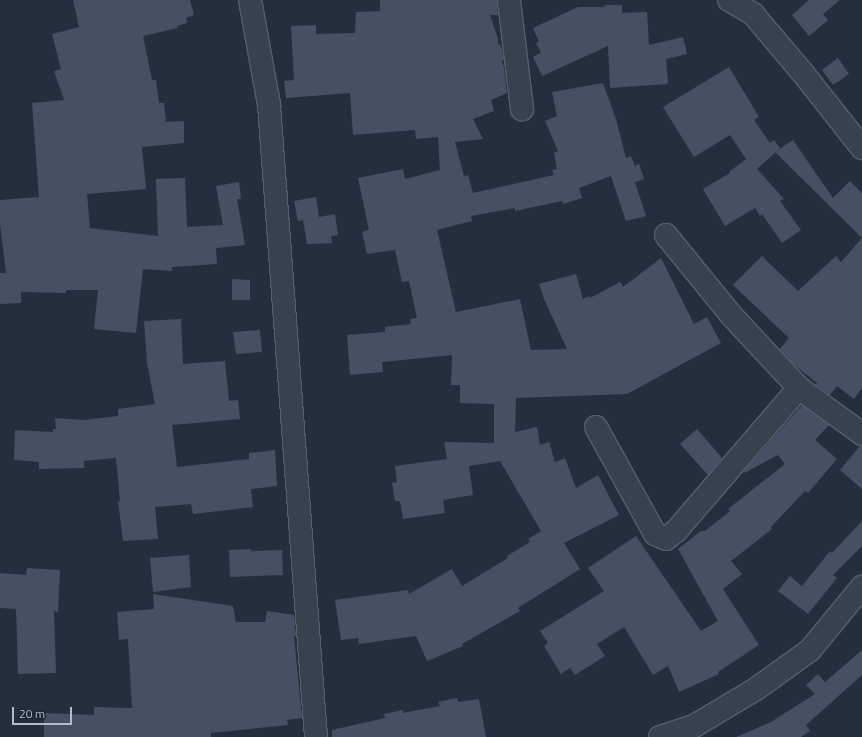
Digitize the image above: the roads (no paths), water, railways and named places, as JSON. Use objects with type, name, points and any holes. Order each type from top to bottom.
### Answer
[{"type":"street","points":[[250,0],[269,105],[316,737]]},
{"type":"street","points":[[509,0],[522,109]]},
{"type":"street","points":[[729,0],[753,14],[802,72],[862,148]]},
{"type":"street","points":[[666,235],[731,315],[799,388],[862,434]]},
{"type":"street","points":[[596,428],[655,534],[666,539],[676,531],[799,388]]},
{"type":"street","points":[[660,737],[694,726],[756,689],[810,650],[862,587]]}]
